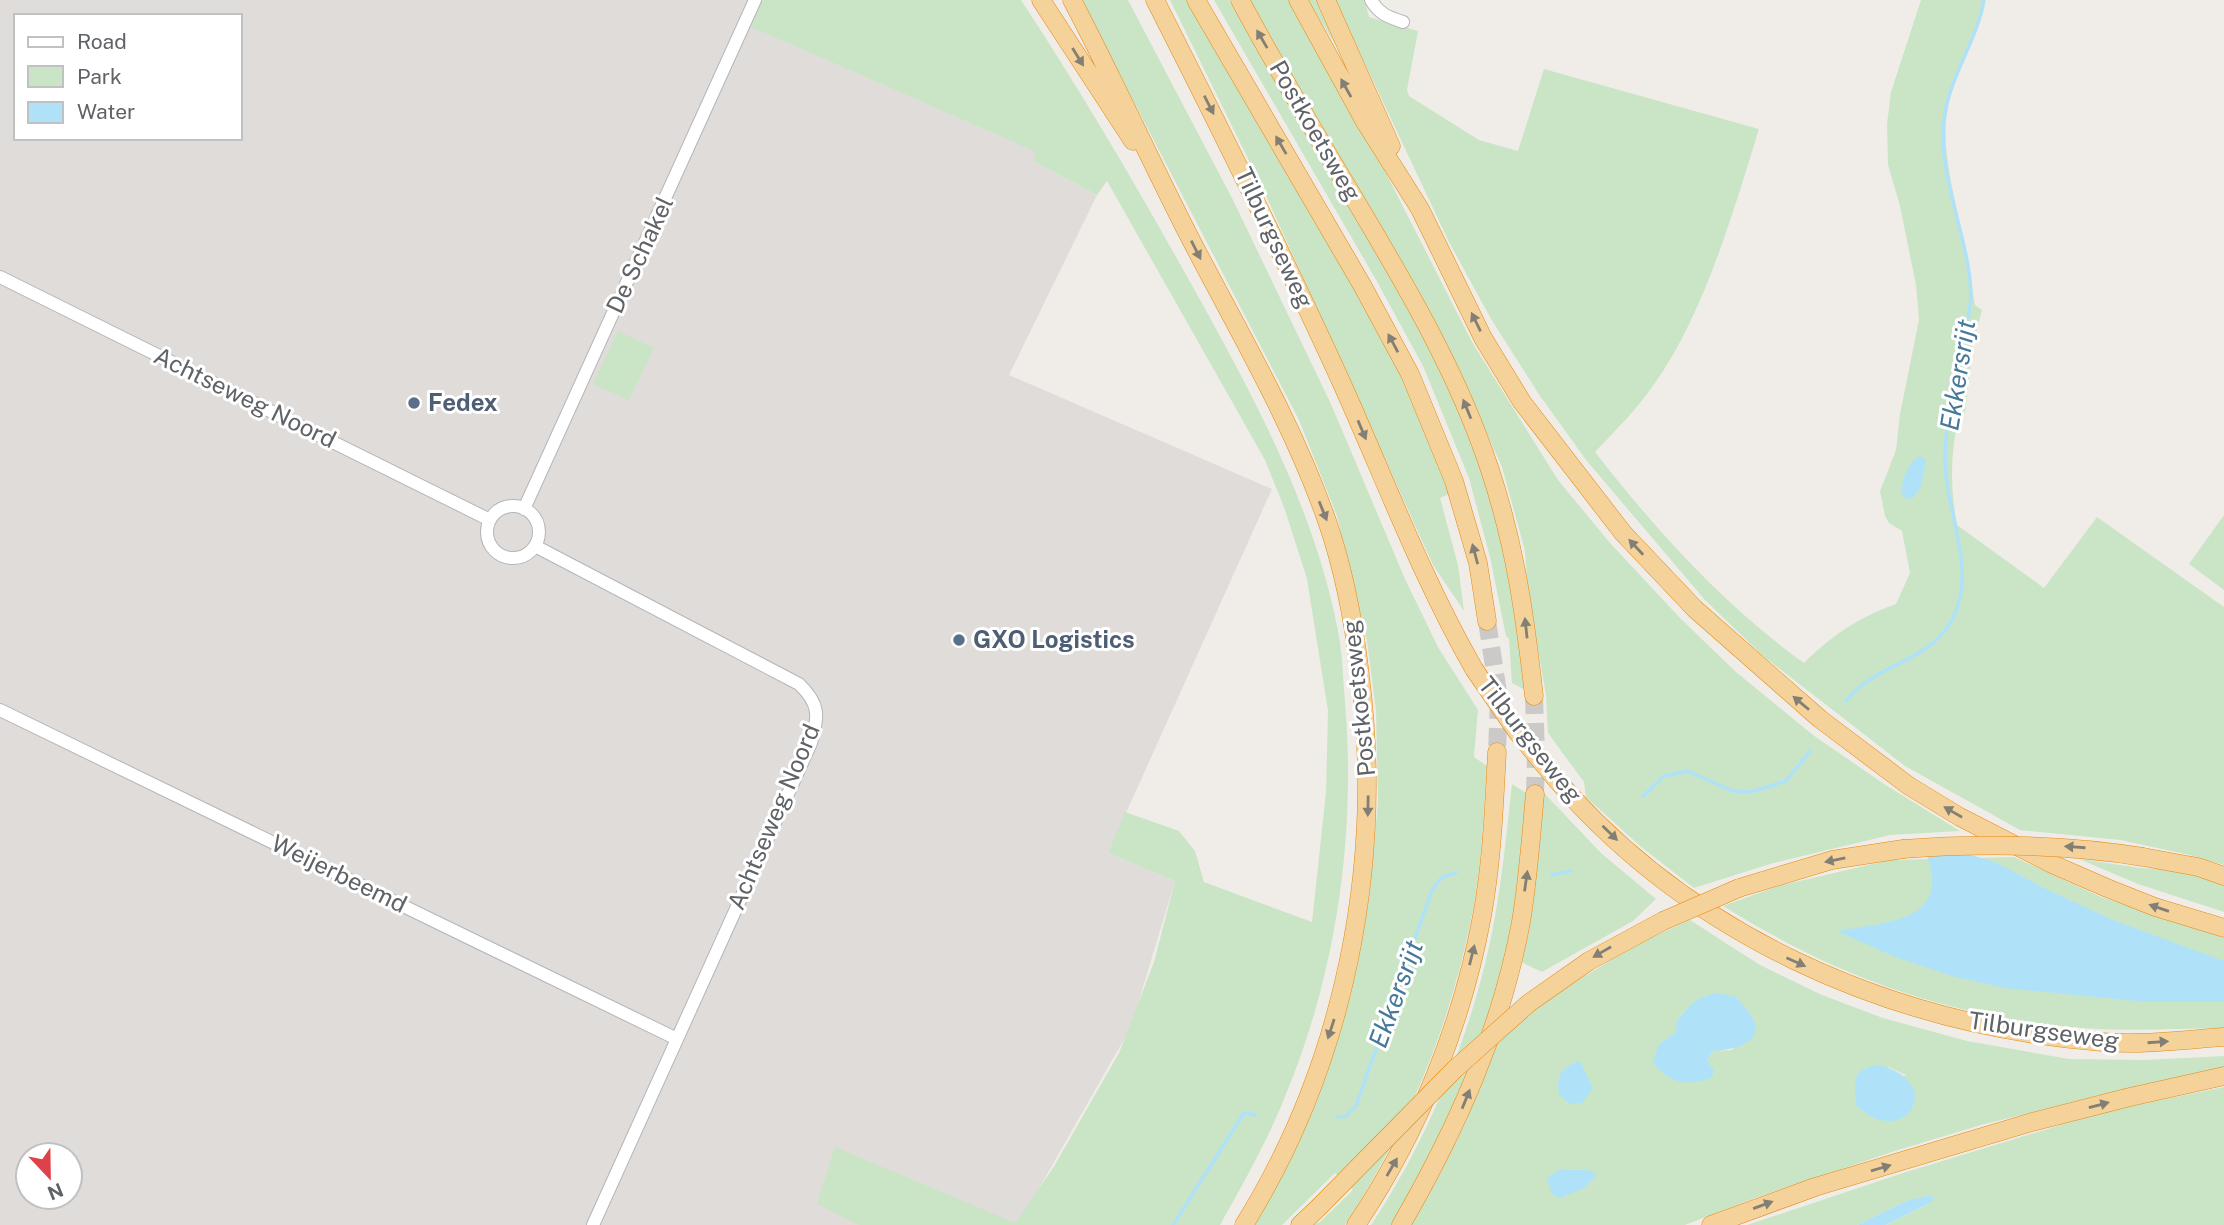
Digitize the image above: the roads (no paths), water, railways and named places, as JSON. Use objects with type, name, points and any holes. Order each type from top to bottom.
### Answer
[{"type":"highway","name":"Postkoetsweg","points":[[1041,0],[1165,189]]},
{"type":"highway","name":"Postkoetsweg","points":[[1072,0],[1112,76],[1165,189],[1287,425],[1326,520],[1343,575],[1365,713],[1368,803],[1365,856],[1340,1003],[1316,1076],[1285,1153],[1244,1225]]},
{"type":"highway","name":"Tilburgseweg","points":[[1155,0],[1247,180],[1344,389],[1431,590],[1494,700],[1545,766],[1581,806],[1636,859],[1733,929],[1786,958],[1906,1007],[2005,1031],[2103,1042],[2142,1043],[2224,1037]]},
{"type":"highway","name":"Postkoetsweg","points":[[1196,0],[1362,285],[1410,374],[1454,481],[1478,563],[1487,621]]},
{"type":"highway","name":"Postkoetsweg","points":[[1240,0],[1395,267],[1443,355],[1465,404],[1490,468],[1514,554],[1534,696]]},
{"type":"highway","points":[[1298,0],[1365,121],[1420,209]]},
{"type":"highway","points":[[1326,0],[1420,209],[1483,338],[1522,402],[1623,533],[1695,610],[1820,719],[1909,786],[1960,817],[2052,864],[2107,888],[2155,907],[2224,928]]},
{"type":"highway","points":[[1356,1225],[1396,1161],[1441,1060],[1462,996],[1482,918],[1490,859],[1497,752]]},
{"type":"highway","points":[[1401,1225],[1433,1171],[1459,1115],[1504,996],[1521,922],[1535,794]]},
{"type":"highway","points":[[1300,1225],[1455,1069],[1529,1003],[1589,961],[1663,921],[1739,888],[1832,860],[1903,849],[1955,845],[2091,848],[2198,866],[2224,876]]},
{"type":"highway","points":[[1712,1225],[1815,1187],[2032,1122],[2224,1076]]},
{"type":"street","name":"De Schakel","points":[[524,509],[755,0]]},
{"type":"street","points":[[1371,0],[1377,10],[1386,17],[1403,22]]},
{"type":"street","name":"Achtseweg Noord","points":[[0,277],[490,520]]},
{"type":"street","points":[[509,507],[524,509],[536,521],[539,529],[535,546],[521,557],[504,556],[496,552],[487,537],[490,520],[495,513],[509,507]]},
{"type":"street","name":"Achtseweg Noord","points":[[535,546],[799,684],[813,699],[818,714],[811,743],[593,1225]]},
{"type":"street","name":"Weijerbeemd","points":[[0,710],[677,1039]]},
{"type":"water","points":[[1919,456],[1926,460],[1921,486],[1913,498],[1907,499],[1902,494],[1904,478],[1911,463]]},
{"type":"water","points":[[1920,840],[1995,862],[2113,920],[2224,961],[2224,1002],[2146,1002],[2005,988],[1955,977],[1895,957],[1837,931],[1899,919],[1915,912],[1926,901],[1932,887],[1930,866]]},
{"type":"water","points":[[1715,993],[1735,996],[1753,1019],[1754,1035],[1736,1047],[1712,1051],[1707,1061],[1714,1070],[1712,1078],[1694,1082],[1672,1079],[1653,1062],[1659,1044],[1676,1032],[1677,1020],[1688,1008],[1698,999]]},
{"type":"water","points":[[1580,1061],[1593,1088],[1582,1103],[1570,1104],[1559,1095],[1559,1077],[1564,1069]]},
{"type":"water","points":[[1878,1065],[1899,1073],[1911,1085],[1915,1097],[1912,1109],[1903,1118],[1890,1121],[1874,1118],[1856,1105],[1856,1078],[1863,1069]]},
{"type":"water","points":[[1561,1169],[1588,1170],[1597,1175],[1584,1188],[1560,1198],[1552,1194],[1547,1178]]},
{"type":"water","points":[[1931,1195],[1934,1198],[1930,1203],[1886,1225],[1857,1225],[1906,1201]]},
{"type":"waterway","name":"Ekkersrijt","points":[[1846,701],[1871,678],[1931,645],[1953,618],[1960,599],[1961,559],[1949,497],[1945,456],[1949,413],[1971,294],[1943,143],[1944,121],[1951,90],[1975,31],[1984,0]]},
{"type":"waterway","name":"Ekkersrijt","points":[[1643,796],[1664,776],[1687,771],[1733,791],[1751,792],[1786,781],[1810,751]]},
{"type":"waterway","name":"Ekkersrijt","points":[[1551,875],[1571,871]]},
{"type":"waterway","name":"Ekkersrijt","points":[[1337,1117],[1346,1116],[1356,1106],[1432,890],[1442,877],[1456,873]]},
{"type":"waterway","name":"Ekkersrijt","points":[[1173,1225],[1244,1113],[1256,1115]]},
{"type":"tunnel","points":[[1487,621],[1499,699],[1497,752]]},
{"type":"tunnel","points":[[1534,696],[1535,794]]},
{"type":"place","name":"Fedex","points":[[414,403]]},
{"type":"place","name":"GXO Logistics","points":[[959,640]]}]
